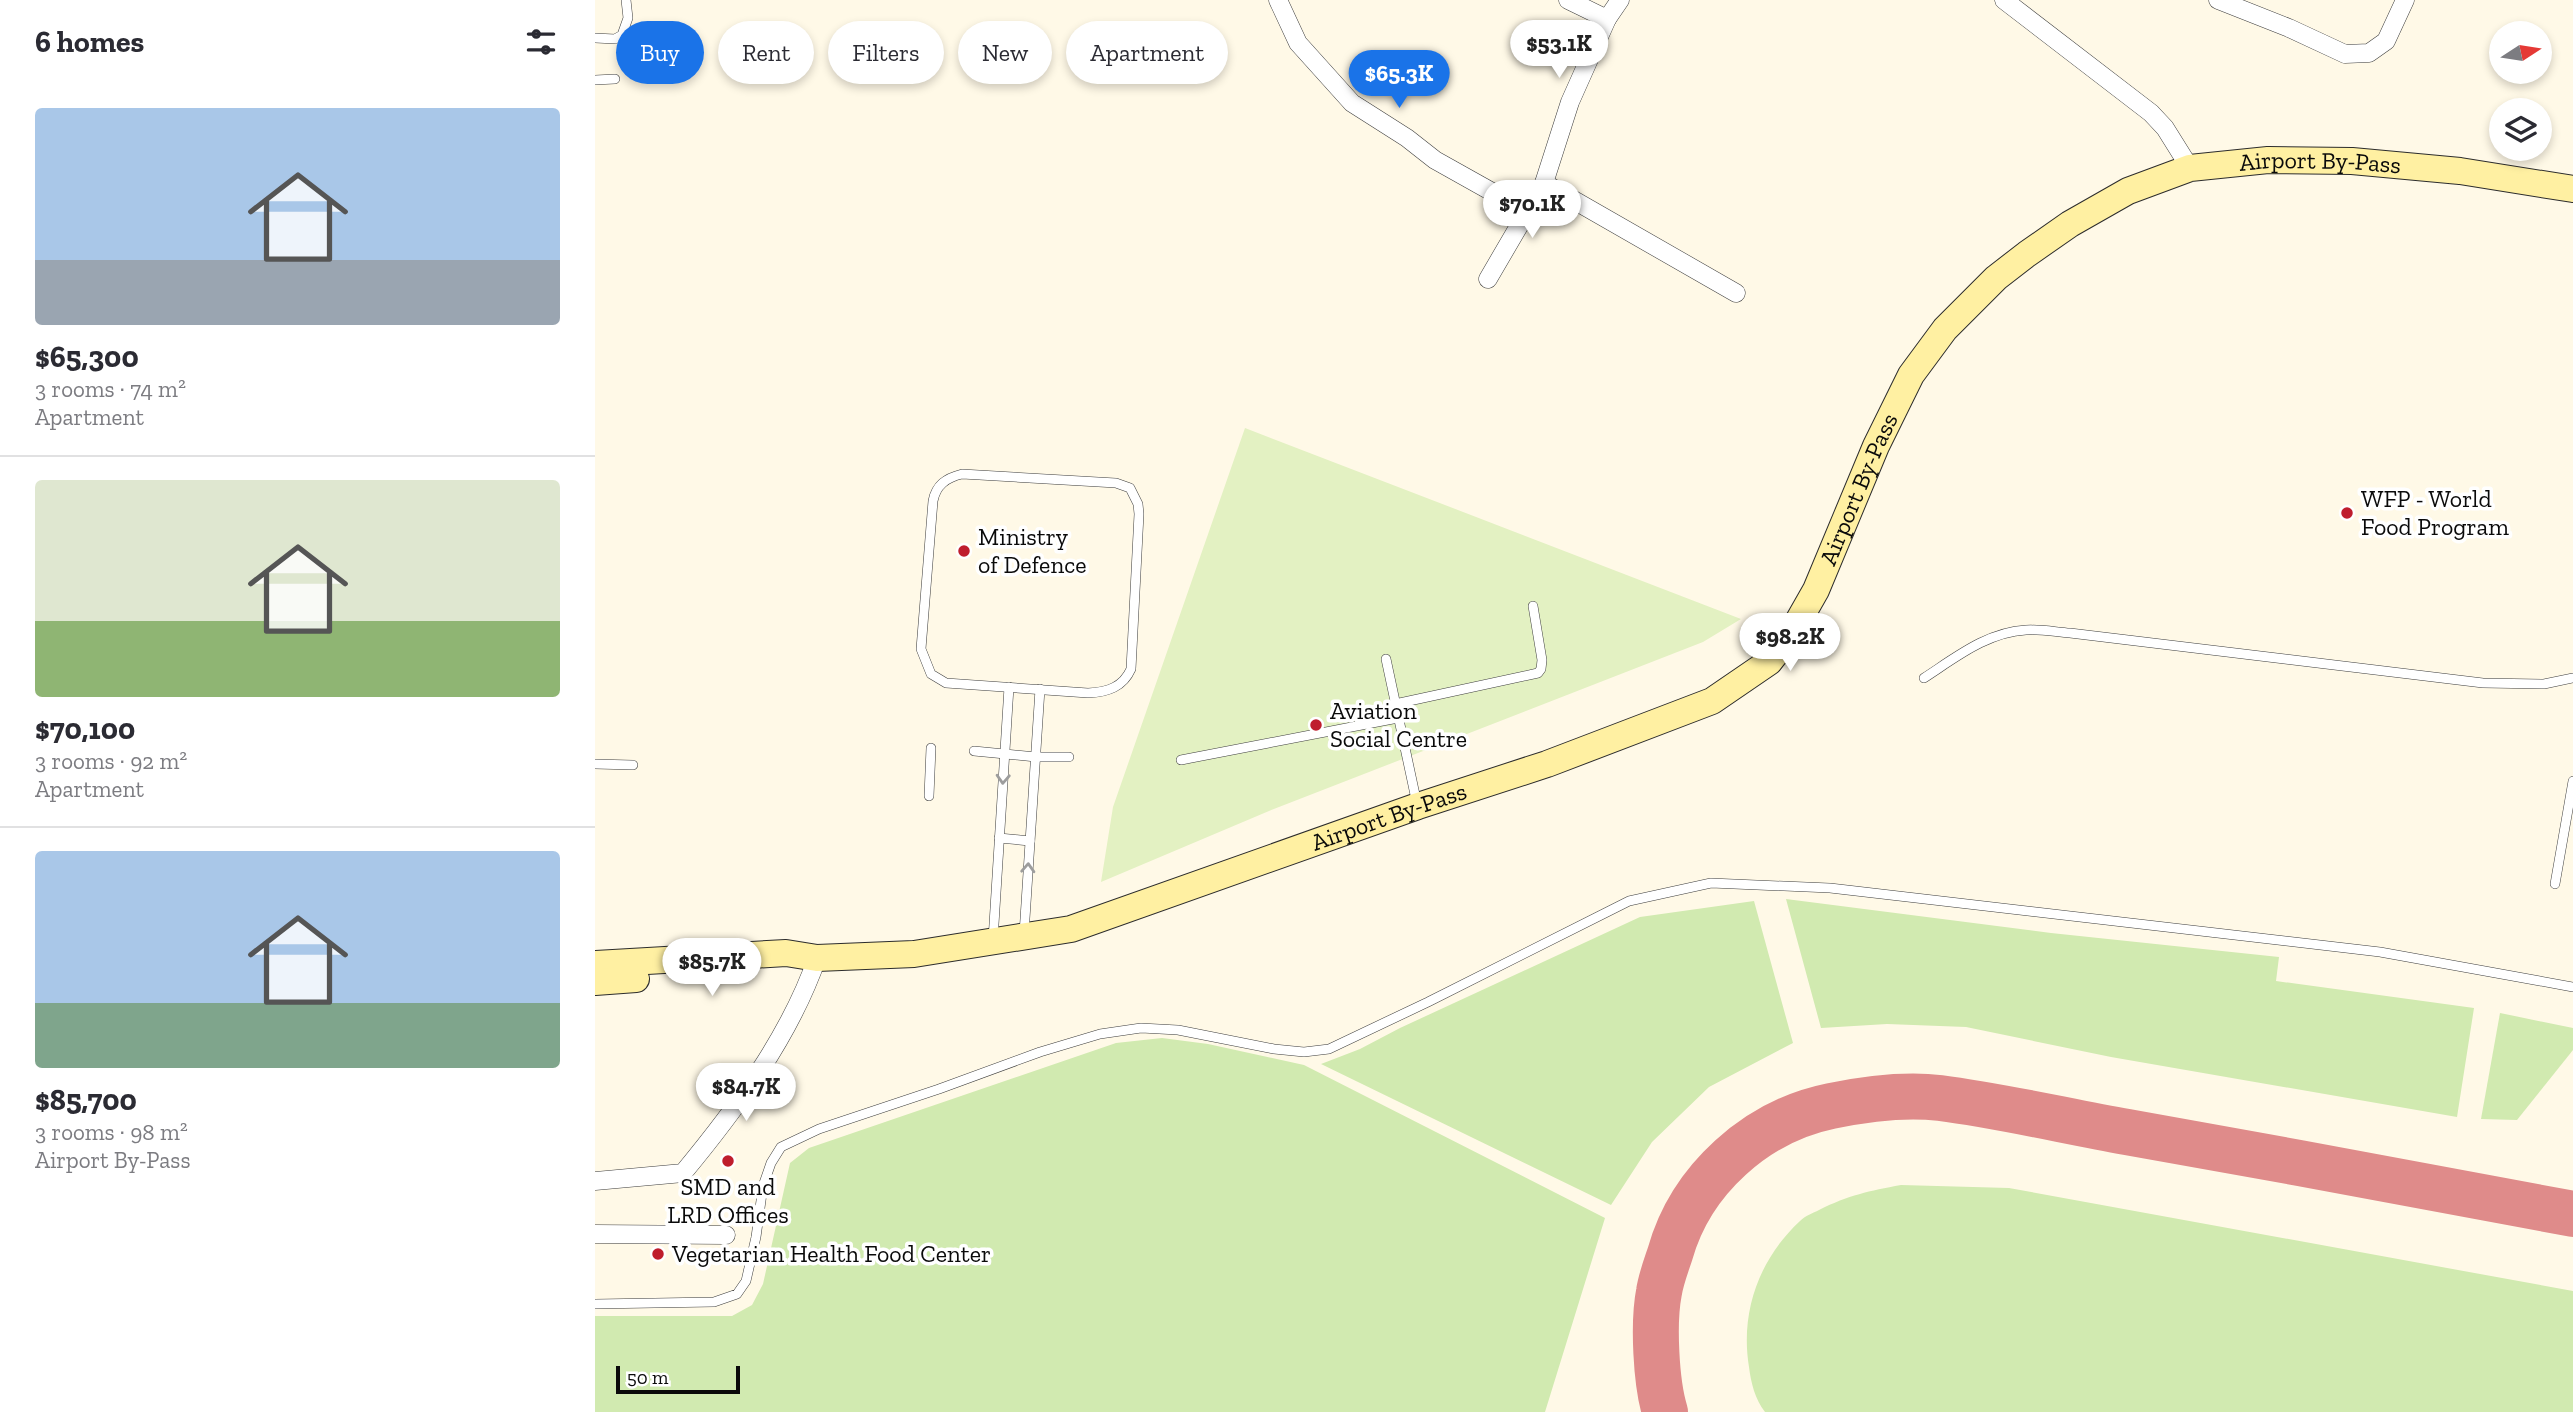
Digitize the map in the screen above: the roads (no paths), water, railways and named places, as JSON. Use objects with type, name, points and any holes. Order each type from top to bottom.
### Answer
[{"type":"main road","name":"Airport By-Pass","points":[[595,964],[786,953],[817,958],[914,954],[1071,929],[1418,806],[1547,764],[1691,710],[1741,684],[1769,662],[1791,634],[1816,590],[1876,446],[1911,375],[1944,328],[1996,278],[2070,224],[2128,191],[2190,168],[2269,160],[2351,161],[2460,171],[2573,189]]},
{"type":"main road","name":"Airport By-Pass","points":[[595,982],[787,968],[817,958]]},
{"type":"street","points":[[1278,0],[1298,43],[1352,103],[1407,138],[1434,160],[1526,211]]},
{"type":"street","points":[[1568,0],[1607,19]]},
{"type":"street","points":[[1488,279],[1544,183],[1570,102],[1607,19],[1620,0]]},
{"type":"street","points":[[2004,0],[2151,113],[2165,128],[2190,168]]},
{"type":"street","points":[[2218,0],[2345,54],[2369,53],[2386,41],[2405,0]]},
{"type":"street","points":[[1544,183],[1736,293]]},
{"type":"street","points":[[595,1181],[683,1173],[718,1132],[787,1028],[807,988],[817,958]]},
{"type":"street","points":[[595,1234],[726,1236]]},
{"type":"lane","points":[[595,38],[615,39],[622,35],[628,18],[626,0]]},
{"type":"lane","points":[[595,80],[615,79]]},
{"type":"lane","points":[[962,474],[1123,484],[1130,488],[1134,495],[1139,514],[1131,669],[1126,679],[1118,686],[1099,692],[1039,689],[947,683],[931,674],[921,649],[935,492],[946,480],[962,474]]},
{"type":"lane","points":[[1395,704],[1538,673],[1542,660],[1533,606]]},
{"type":"lane","points":[[1924,678],[1971,648],[2001,635],[2027,630],[2483,683],[2544,684],[2573,678]]},
{"type":"lane","points":[[1385,659],[1418,806]]},
{"type":"lane","points":[[993,941],[1009,687]]},
{"type":"lane","points":[[1024,936],[1039,689]]},
{"type":"lane","points":[[1181,760],[1398,718]]},
{"type":"lane","points":[[929,796],[931,748]]},
{"type":"lane","points":[[974,751],[1069,757]]},
{"type":"lane","points":[[595,764],[633,765]]},
{"type":"lane","points":[[2555,884],[2573,781]]},
{"type":"lane","points":[[999,838],[1030,841]]},
{"type":"lane","points":[[595,1304],[714,1302],[737,1294],[746,1281],[763,1186],[771,1163],[781,1147],[819,1129],[1040,1052],[1100,1034],[1141,1028],[1178,1030],[1274,1049],[1304,1052],[1329,1049],[1429,1003],[1629,901],[1668,890],[1711,883],[1830,888],[2380,952],[2573,987]]},
{"type":"place","name":"WFP - World Food Program","points":[[2347,513]]},
{"type":"place","name":"Ministry of Defence","points":[[964,551]]},
{"type":"place","name":"Aviation Social Centre","points":[[1316,725]]},
{"type":"place","name":"SMD and LRD Offices","points":[[728,1161]]},
{"type":"place","name":"Vegetarian Health Food Center","points":[[658,1254]]}]
